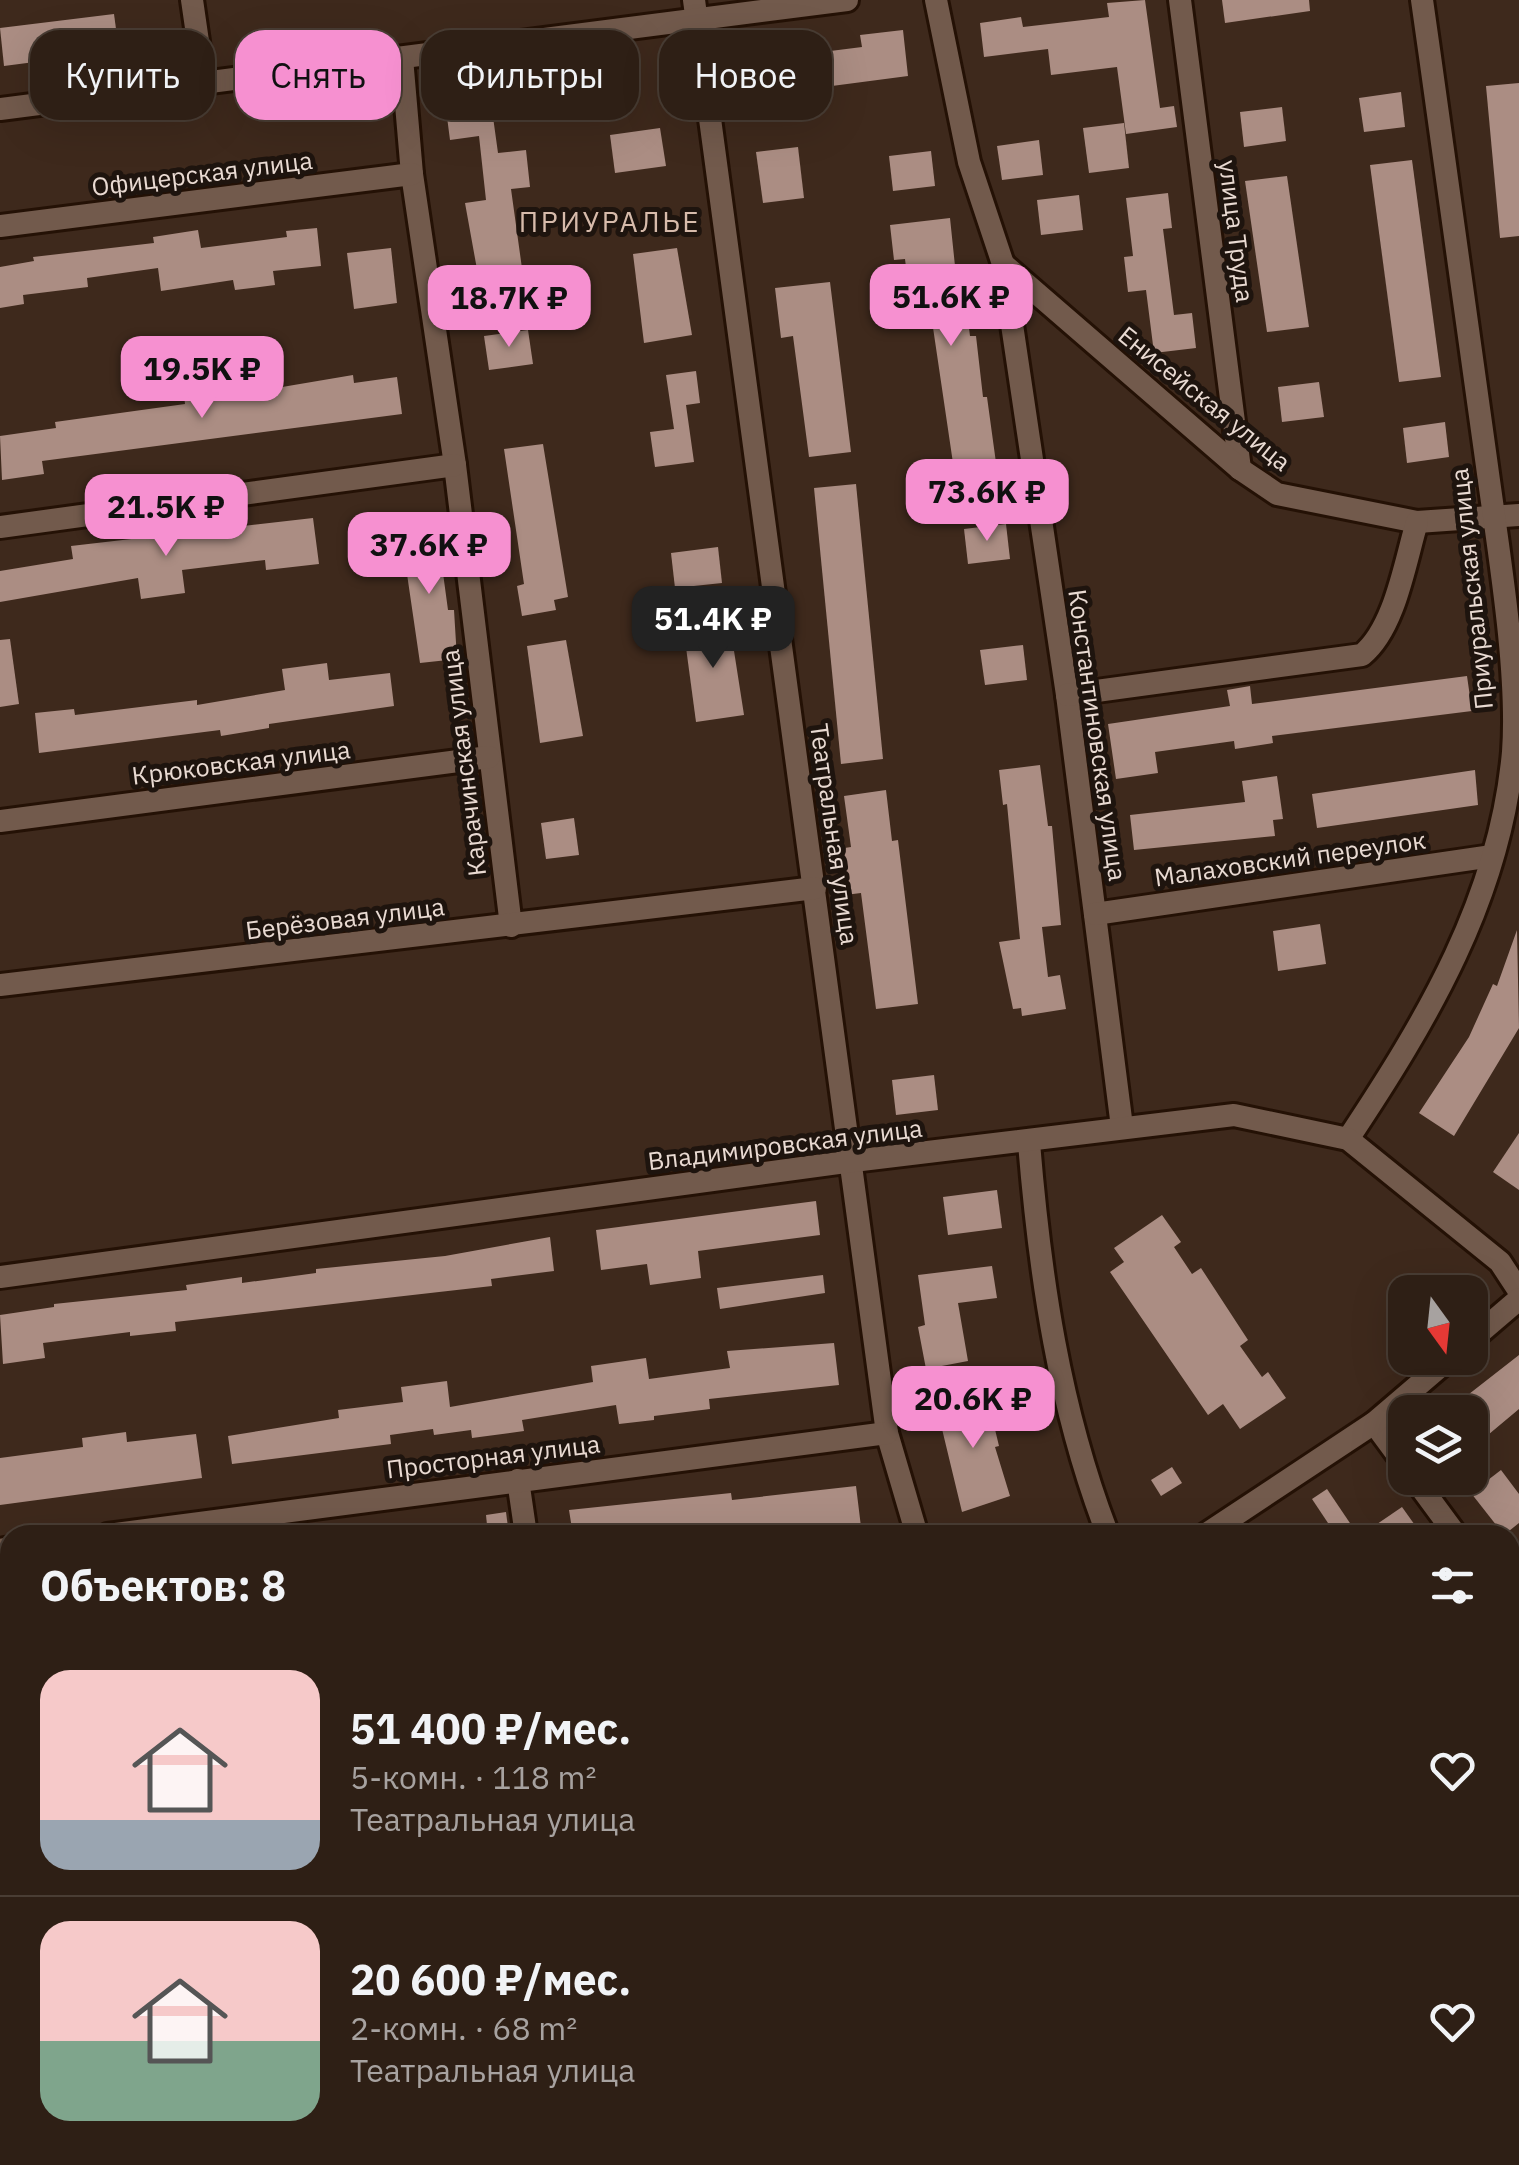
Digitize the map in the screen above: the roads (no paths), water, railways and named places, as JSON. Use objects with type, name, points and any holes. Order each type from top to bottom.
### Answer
[{"type":"street","points":[[192,0],[196,30]]},
{"type":"street","points":[[677,0],[696,9]]},
{"type":"street","points":[[215,82],[402,58],[696,9],[848,0]]},
{"type":"street","name":"Константиновская улица","points":[[936,0],[970,162],[1002,264],[1067,695],[1122,1127]]},
{"type":"street","name":"улица Труда","points":[[1180,0],[1240,469]]},
{"type":"street","name":"Приуральская улица","points":[[1348,1138],[1441,992],[1474,919],[1492,856],[1513,752],[1494,518],[1422,0]]},
{"type":"street","name":"Театральная улица","points":[[696,9],[887,1433],[913,1525]]},
{"type":"street","name":"Карачинская улица","points":[[402,58],[412,174],[456,465],[511,926]]},
{"type":"street","points":[[0,109],[30,105]]},
{"type":"street","name":"Офицерская улица","points":[[0,226],[412,174]]},
{"type":"street","name":"Енисейская улица","points":[[1002,264],[1240,469],[1277,494],[1417,522],[1519,515]]},
{"type":"street","points":[[0,527],[456,465]]},
{"type":"street","points":[[1067,695],[1362,655],[1374,645],[1417,522]]},
{"type":"street","name":"Крюковская улица","points":[[0,821],[490,757]]},
{"type":"street","name":"Малаховский переулок","points":[[1095,914],[1492,856]]},
{"type":"street","name":"Берёзовая улица","points":[[0,986],[814,888]]},
{"type":"street","name":"Владимировская улица","points":[[0,1276],[1122,1127],[1234,1116],[1348,1138],[1500,1262],[1519,1291]]},
{"type":"street","points":[[1029,1142],[1038,1254],[1056,1359],[1087,1480],[1104,1525]]},
{"type":"street","points":[[1488,1326],[1519,1299]]},
{"type":"street","points":[[1219,1525],[1374,1423],[1430,1375]]},
{"type":"street","points":[[1374,1423],[1388,1442]]},
{"type":"street","name":"Просторная улица","points":[[233,1525],[518,1480],[887,1433]]},
{"type":"street","points":[[518,1480],[525,1525]]},
{"type":"street","points":[[1427,1495],[1449,1525]]},
{"type":"district","name":"ПРИУРАЛЬЕ","points":[[610,221]]}]
